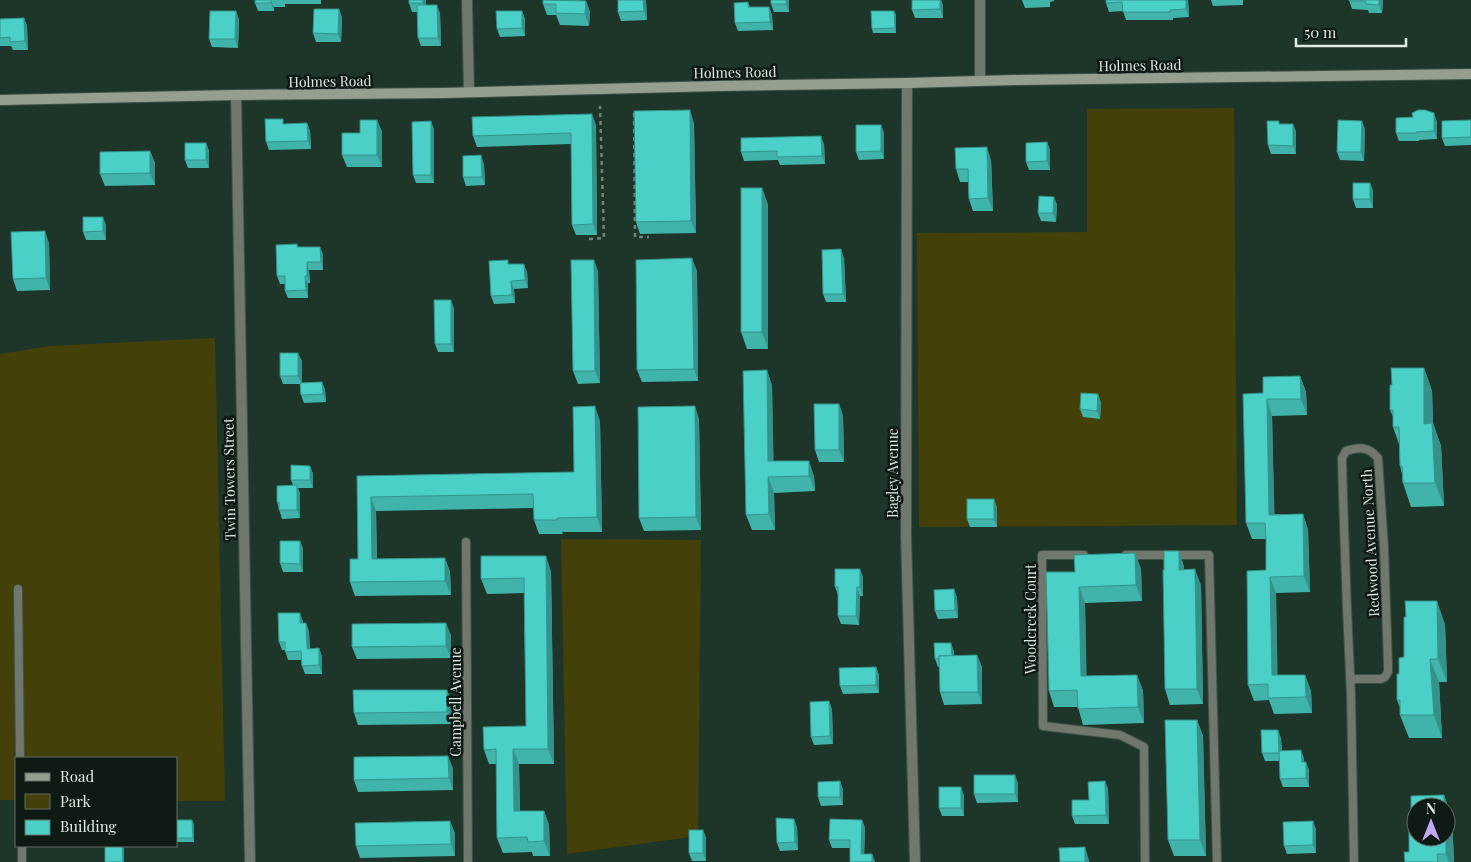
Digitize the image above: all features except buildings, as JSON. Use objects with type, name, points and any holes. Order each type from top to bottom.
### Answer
[{"type":"main road","name":"Holmes Road","points":[[0,100],[980,81],[1471,74]]},
{"type":"street","points":[[467,0],[469,92]]},
{"type":"street","points":[[980,0],[980,81]]},
{"type":"street","name":"Bagley Avenue","points":[[907,83],[906,535],[915,862]]},
{"type":"street","name":"Twin Towers Street","points":[[236,95],[250,862]]},
{"type":"lane","name":"Redwood Avenue North","points":[[1350,679],[1381,678],[1385,677],[1388,672],[1384,546],[1378,458],[1372,451],[1356,447],[1346,451],[1342,458],[1354,862]]},
{"type":"lane","name":"Campbell Avenue","points":[[466,542],[468,862]]},
{"type":"lane","name":"Woodcreek Court","points":[[1091,555],[1042,555],[1043,726],[1120,735],[1144,747],[1144,862]]},
{"type":"lane","points":[[1120,555],[1208,555],[1217,862]]},
{"type":"lane","points":[[18,589],[20,757]]},
{"type":"lane","points":[[22,847],[22,862]]},
{"type":"path","points":[[589,239],[604,238],[600,106]]},
{"type":"path","points":[[634,113],[635,237],[650,237]]},
{"type":"green space","points":[[1234,108],[1237,525],[919,527],[917,233],[1087,232],[1087,109]]},
{"type":"green space","points":[[215,338],[225,801],[178,801],[178,757],[15,757],[15,800],[0,800],[0,354],[49,346]]},
{"type":"green space","points":[[561,539],[701,540],[698,836],[567,854]]}]
